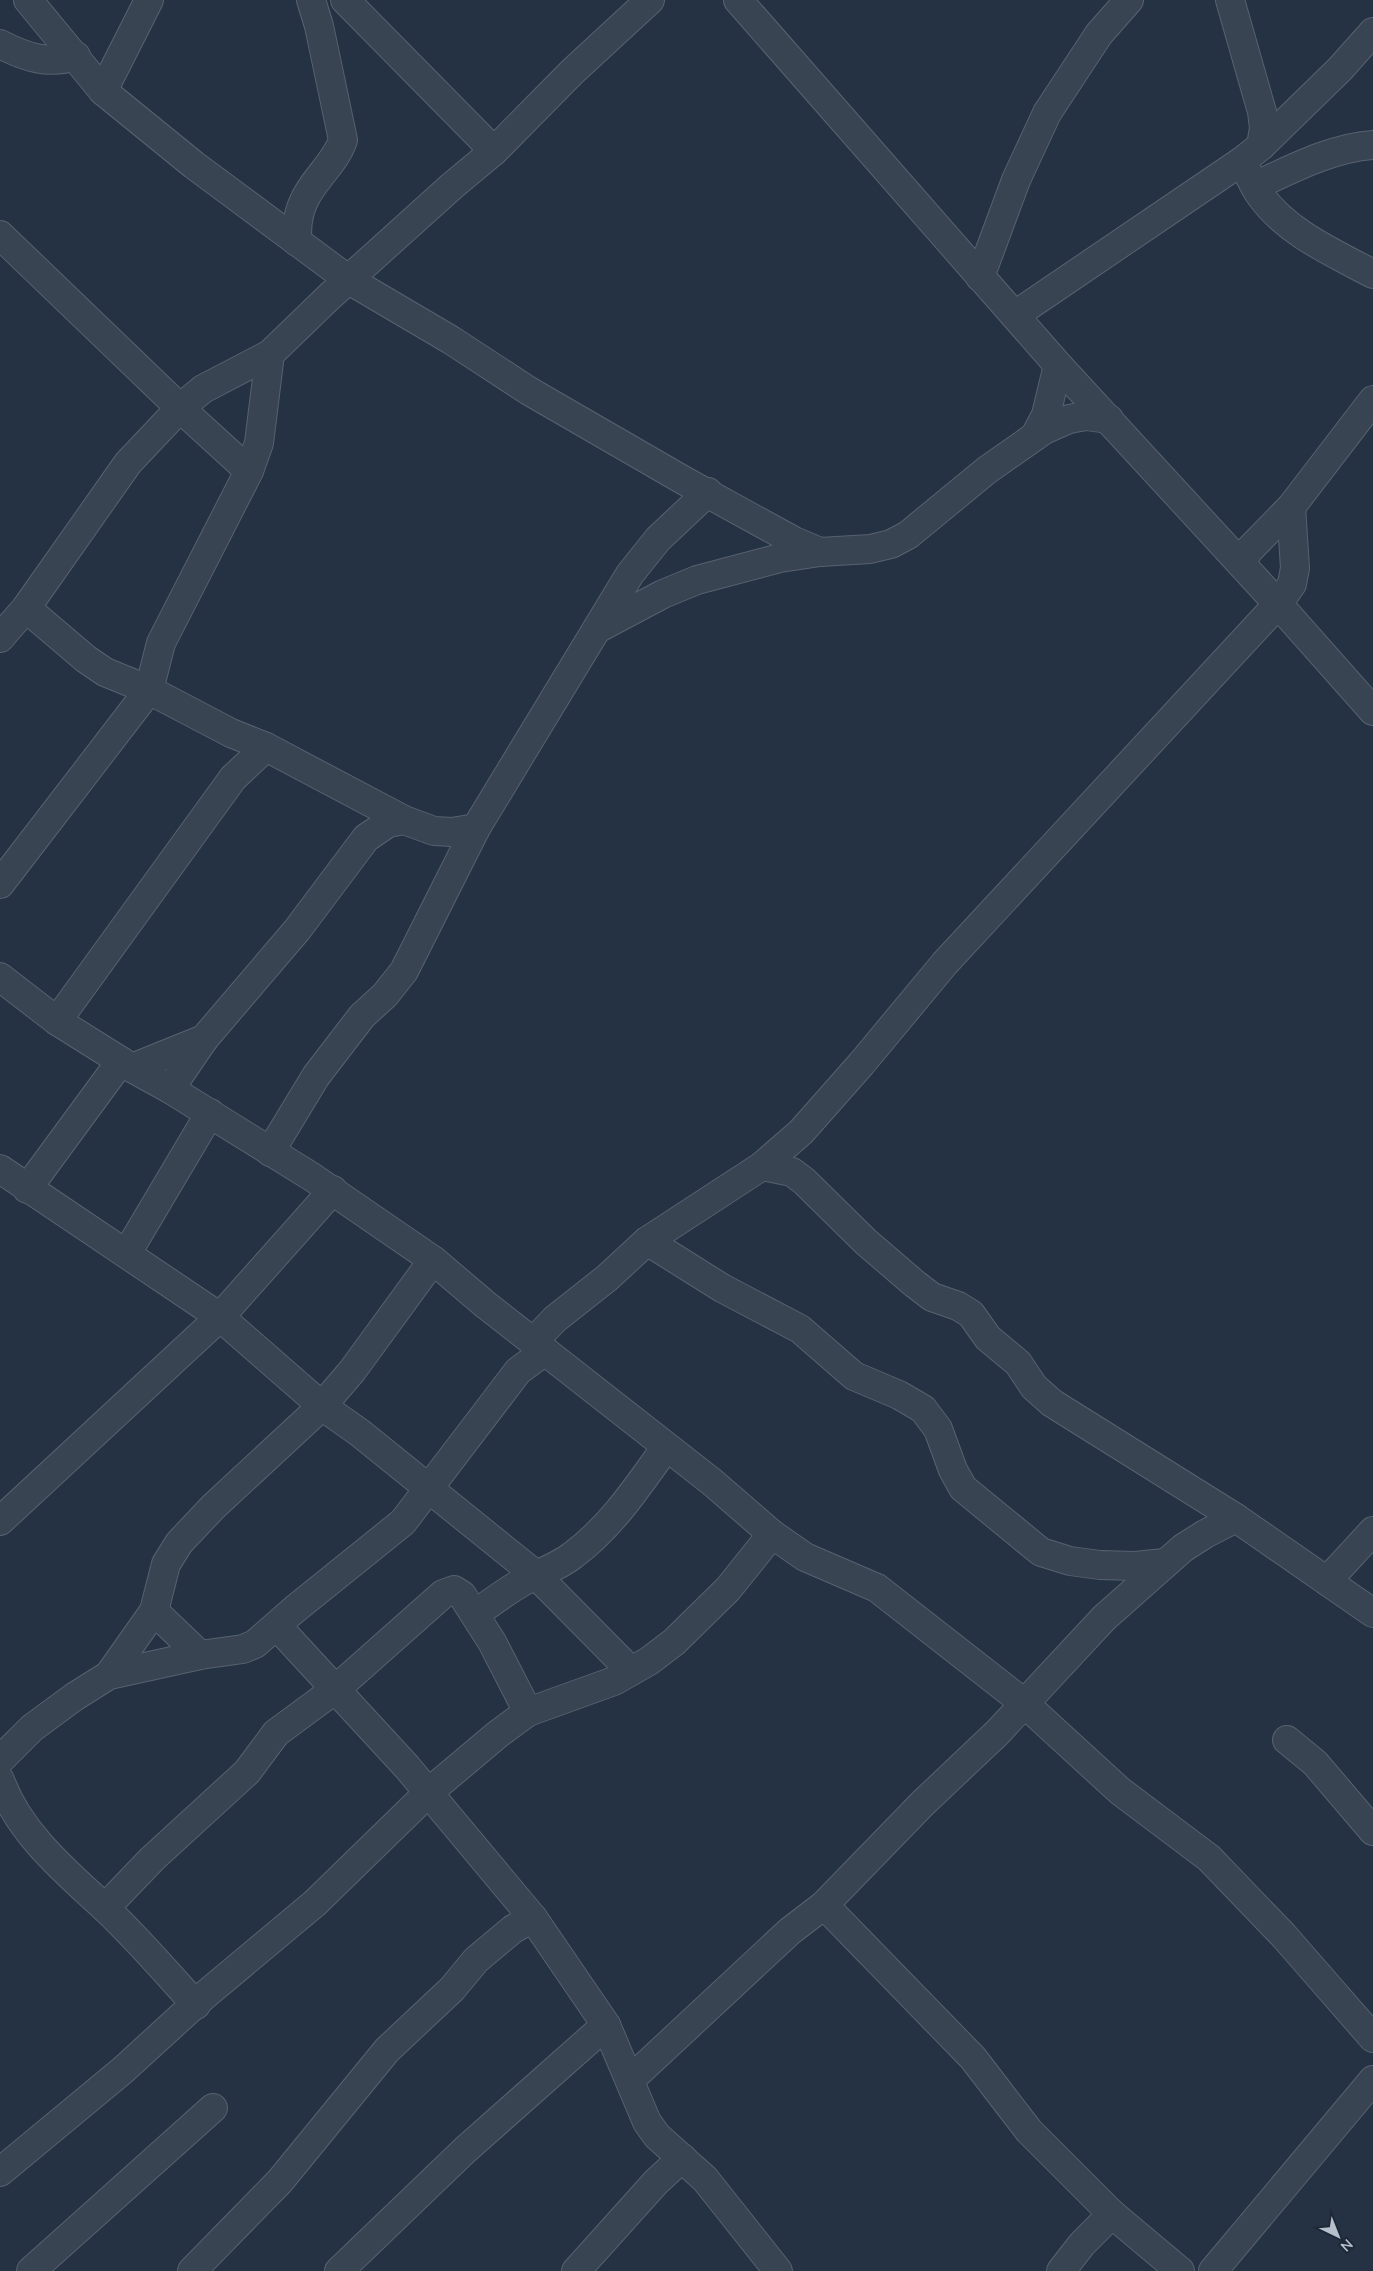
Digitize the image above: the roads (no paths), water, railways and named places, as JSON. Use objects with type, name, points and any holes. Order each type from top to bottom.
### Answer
[{"type":"street","points":[[28,0],[103,90],[194,165],[297,242],[361,279],[529,391],[683,480],[699,500],[820,552]]},
{"type":"street","points":[[103,90],[149,0]]},
{"type":"street","points":[[297,242],[298,216],[304,201],[339,151],[342,140],[319,26],[311,0]]},
{"type":"street","points":[[345,0],[494,151]]},
{"type":"street","points":[[0,638],[26,608],[128,464],[180,408],[203,389],[270,354],[361,279],[452,186],[494,151],[572,72],[650,0]]},
{"type":"street","points":[[738,0],[1058,365],[1241,563],[1373,711]]},
{"type":"street","points":[[980,277],[1016,180],[1048,113],[1100,34],[1129,0]]},
{"type":"street","points":[[1230,0],[1262,112],[1264,128],[1252,154],[1255,186],[1271,208],[1300,234],[1373,274]]},
{"type":"street","points":[[1015,315],[1252,154],[1340,70],[1373,32]]},
{"type":"street","points":[[0,44],[16,53],[48,60],[59,61],[76,56]]},
{"type":"street","points":[[1255,186],[1320,157],[1360,146],[1373,145]]},
{"type":"street","points":[[0,235],[180,408],[249,471]]},
{"type":"street","points":[[0,884],[149,690],[160,642],[249,471],[259,444],[270,354]]},
{"type":"street","points":[[1035,436],[1046,415],[1058,365]]},
{"type":"street","points":[[1241,563],[1249,550],[1291,507],[1373,400]]},
{"type":"street","points":[[597,629],[662,594],[697,580],[780,558],[820,552],[870,549],[891,544],[908,535],[986,470],[1035,436],[1069,419],[1086,416],[1109,419]]},
{"type":"street","points":[[270,1152],[316,1076],[362,1016],[385,995],[404,970],[476,828],[630,574],[658,539],[699,500]]},
{"type":"street","points":[[0,1760],[32,1728],[74,1697],[109,1675],[200,1655],[243,1649],[256,1644],[403,1522],[539,1346],[555,1319],[607,1278],[647,1241],[762,1166],[800,1132],[862,1063],[945,963],[1278,604],[1292,584],[1295,568],[1291,507]]},
{"type":"street","points":[[26,608],[86,659],[125,682],[149,690],[231,733],[266,747],[404,820],[434,831],[452,832],[476,828]]},
{"type":"street","points":[[231,733],[233,778]]},
{"type":"street","points":[[57,1021],[233,778],[266,747]]},
{"type":"street","points":[[170,1089],[204,1039],[297,930],[366,838],[388,823],[404,820]]},
{"type":"street","points":[[0,977],[57,1021],[333,1190],[433,1260],[712,1482],[772,1534],[805,1558],[877,1588],[1024,1703],[1120,1791],[1209,1858],[1284,1936],[1373,2038]]},
{"type":"street","points":[[27,1189],[126,1065],[204,1039]]},
{"type":"street","points":[[127,1253],[210,1113]]},
{"type":"street","points":[[762,1166],[792,1172],[804,1181],[866,1242],[915,1284],[932,1297],[958,1306],[971,1314],[988,1338],[1018,1363],[1034,1387],[1052,1403],[1236,1518],[1373,1613]]},
{"type":"street","points":[[0,1169],[27,1189],[127,1253],[220,1317],[322,1406],[430,1488],[536,1575],[631,1671]]},
{"type":"street","points":[[0,1521],[220,1317],[333,1190]]},
{"type":"street","points":[[647,1241],[722,1288],[800,1329],[854,1376],[923,1409],[938,1429],[953,1470],[963,1488],[1041,1552],[1070,1561],[1100,1565],[1135,1566],[1166,1563]]},
{"type":"street","points":[[109,1675],[154,1611],[166,1564],[179,1543],[213,1507],[322,1406],[352,1371],[433,1260]]},
{"type":"street","points":[[475,1614],[520,1583],[555,1568],[574,1555],[600,1532],[624,1505],[666,1447]]},
{"type":"street","points":[[630,2080],[790,1931],[824,1905],[923,1803],[997,1733],[1104,1618],[1166,1563],[1205,1534],[1236,1518]]},
{"type":"street","points":[[1327,1581],[1373,1531]]},
{"type":"street","points":[[0,2172],[122,2070],[205,1995],[316,1903],[429,1792],[498,1734],[528,1712],[579,1696],[614,1681],[674,1642],[728,1589],[772,1534]]},
{"type":"street","points":[[105,1908],[152,1859],[247,1772],[276,1733],[337,1688],[443,1594],[454,1590],[462,1595],[492,1642],[528,1712]]},
{"type":"street","points":[[154,1611],[200,1655]]},
{"type":"street","points":[[277,1626],[337,1688],[429,1792],[533,1918],[606,2025],[656,2136],[705,2179],[778,2271]]},
{"type":"street","points":[[1287,1740],[1315,1763],[1373,1831]]},
{"type":"street","points":[[2,1793],[48,1854],[71,1879],[105,1908],[196,2005]]},
{"type":"street","points":[[824,1905],[973,2058],[1029,2131],[1112,2214],[1180,2271]]},
{"type":"street","points":[[192,2271],[280,2181],[318,2132],[387,2050],[452,1989],[476,1960],[513,1928],[533,1918]]},
{"type":"street","points":[[339,2271],[465,2150],[606,2025]]},
{"type":"street","points":[[1213,2271],[1373,2080]]},
{"type":"street","points":[[31,2271],[213,2108]]},
{"type":"street","points":[[576,2271],[656,2182],[682,2158]]},
{"type":"street","points":[[1061,2271],[1082,2244],[1112,2214]]}]
